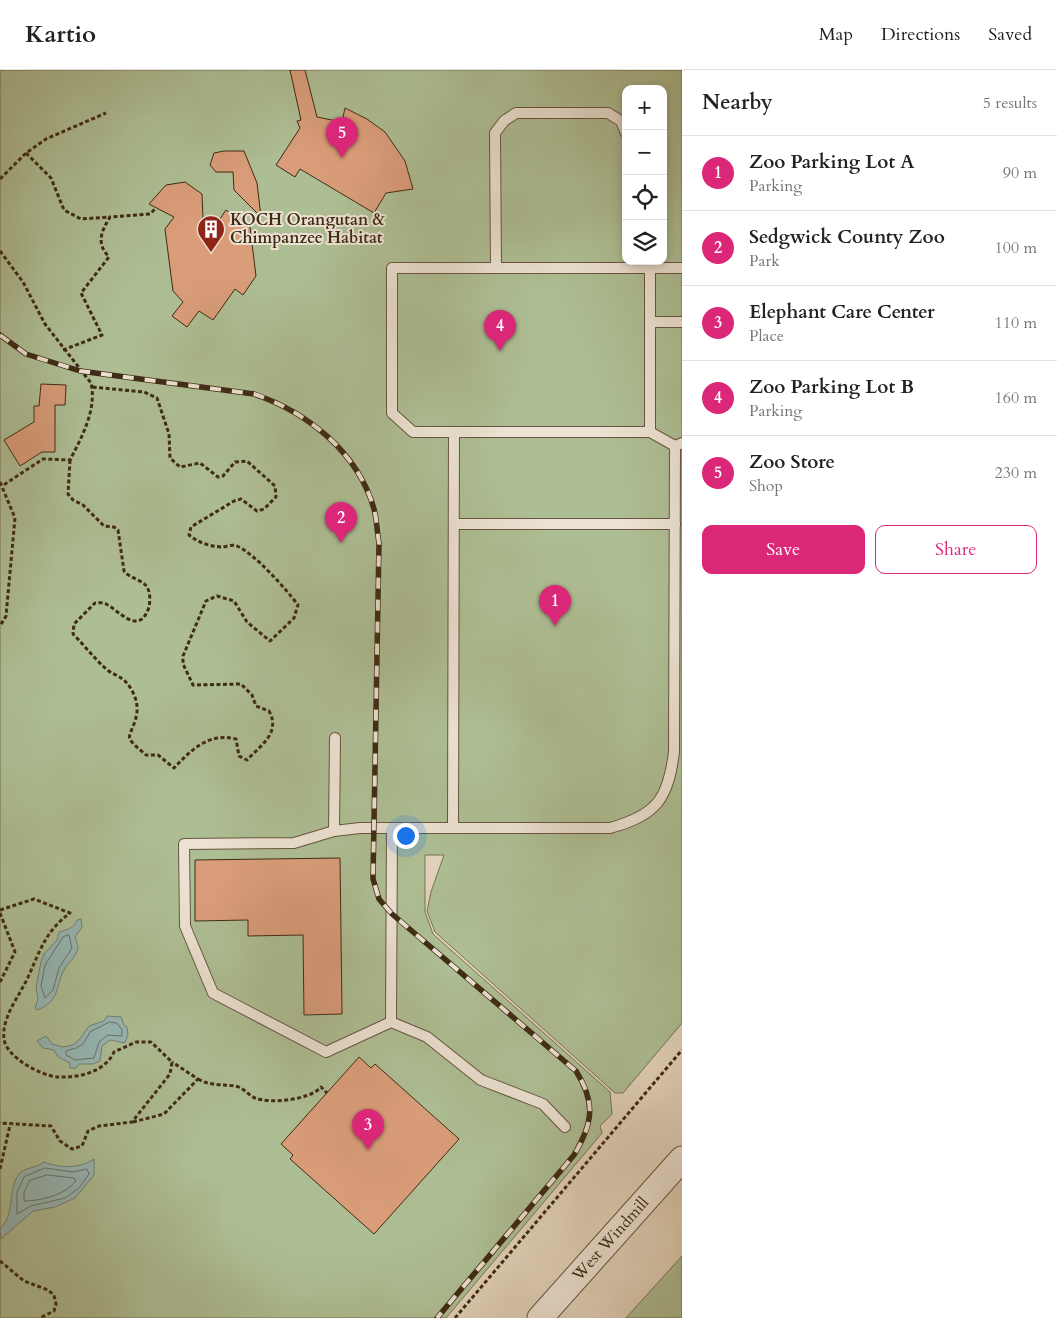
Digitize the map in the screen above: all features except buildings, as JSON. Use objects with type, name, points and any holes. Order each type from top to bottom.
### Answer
[{"type":"street","name":"West Windmill","points":[[540,1318],[682,1159]]},
{"type":"lane","points":[[496,268],[495,133],[504,121],[516,113],[608,113],[621,121],[625,130]]},
{"type":"lane","points":[[565,1127],[543,1104],[481,1080],[427,1037],[391,1022],[326,1052],[213,993],[185,926],[184,844],[294,843],[334,831],[360,828],[610,828],[643,817],[660,801],[670,780],[674,752],[675,524],[678,445],[650,432],[413,432],[392,413],[392,268],[627,265],[650,268],[682,268]]},
{"type":"lane","points":[[650,268],[650,432]]},
{"type":"lane","points":[[650,322],[682,322]]},
{"type":"lane","points":[[453,828],[454,432]]},
{"type":"lane","points":[[454,524],[675,524]]},
{"type":"lane","points":[[334,831],[335,738]]},
{"type":"lane","points":[[391,1022],[392,828]]},
{"type":"path","points":[[0,179],[26,153],[46,139],[106,113]]},
{"type":"path","points":[[26,153],[51,178],[64,210],[82,219],[150,214],[156,208]]},
{"type":"path","points":[[63,350],[102,335],[82,293],[109,257],[99,241],[110,217]]},
{"type":"path","points":[[0,251],[23,282],[44,324],[91,383],[92,405],[70,460],[68,494],[73,500],[83,505],[104,526],[114,527],[118,530],[124,571],[128,576],[144,584],[148,589],[150,607],[145,617],[138,622],[129,621],[105,603],[95,603],[74,624],[73,634],[106,669],[122,676],[132,689],[137,702],[138,712],[129,734],[130,739],[146,755],[158,755],[174,768],[198,744],[229,737],[236,739],[239,756],[247,760],[272,733],[274,720],[269,711],[256,706],[252,695],[241,684],[192,686],[183,664],[183,656],[206,601],[217,596],[234,602],[247,622],[270,641],[294,618],[298,605],[288,592],[254,558],[235,545],[222,547],[199,543],[189,535],[191,527],[234,501],[241,500],[257,511],[264,510],[276,497],[275,486],[248,461],[234,462],[223,476],[218,476],[200,463],[180,467],[170,458],[168,434],[157,398],[144,392],[92,387]]},
{"type":"path","points":[[0,626],[6,616],[15,518],[1,484],[44,459],[70,460]]},
{"type":"path","points":[[0,982],[15,952],[0,912],[34,899],[70,913],[53,926],[49,937],[39,948],[29,977],[5,1026],[4,1040],[14,1056],[33,1069],[57,1077],[91,1073],[110,1061],[114,1052],[136,1042],[151,1042],[172,1062],[207,1084],[238,1086],[254,1098],[275,1101],[315,1094],[321,1087],[327,1093]]},
{"type":"path","points":[[455,1318],[682,1050]]},
{"type":"path","points":[[132,1122],[170,1074],[172,1062]]},
{"type":"path","points":[[0,1123],[51,1126],[60,1140],[72,1149],[82,1146],[88,1130],[99,1126],[132,1122],[164,1114],[198,1079]]},
{"type":"path","points":[[0,1169],[10,1125]]},
{"type":"path","points":[[0,1261],[24,1281],[48,1290],[54,1295],[56,1304],[54,1311],[40,1318]]},
{"type":"green space","points":[[0,70],[682,70],[682,1023],[623,1093],[615,1093],[435,932],[427,911],[431,892],[444,855],[425,855],[425,912],[433,934],[610,1092],[612,1114],[600,1126],[602,1133],[446,1318],[0,1318]]},
{"type":"green space","points":[[682,1256],[682,1318],[626,1318]]},
{"type":"water","points":[[81,919],[82,927],[75,937],[78,947],[76,954],[64,970],[56,993],[50,1003],[37,1010],[35,1008],[38,999],[36,987],[44,954],[57,940],[59,932],[70,928],[77,920]]},
{"type":"water","points":[[107,1016],[121,1017],[124,1025],[127,1027],[128,1035],[125,1043],[110,1040],[102,1046],[100,1061],[93,1064],[79,1064],[76,1068],[70,1068],[70,1063],[58,1057],[54,1050],[43,1048],[37,1041],[46,1036],[52,1044],[63,1047],[73,1045],[89,1026],[104,1021]]},
{"type":"water","points":[[94,1159],[94,1175],[75,1198],[55,1207],[33,1211],[1,1239],[0,1229],[8,1215],[13,1186],[20,1173],[44,1162],[76,1166]]},
{"type":"railway","points":[[0,335],[26,354],[80,371],[254,394],[274,402],[311,423],[328,437],[343,452],[366,488],[375,513],[379,543],[373,879],[379,899],[392,914],[576,1071],[587,1093],[590,1113],[585,1133],[574,1155],[437,1318]]},
{"type":"place","name":"Zoo Store","points":[[342,158]]},
{"type":"place","name":"KOCH Orangutan & Chimpanzee Habitat","points":[[211,253]]},
{"type":"place","name":"Zoo Parking Lot B","points":[[500,351]]},
{"type":"place","name":"Sedgwick County Zoo","points":[[341,543]]},
{"type":"place","name":"Zoo Parking Lot A","points":[[555,626]]},
{"type":"place","name":"Elephant Care Center","points":[[368,1150]]}]
